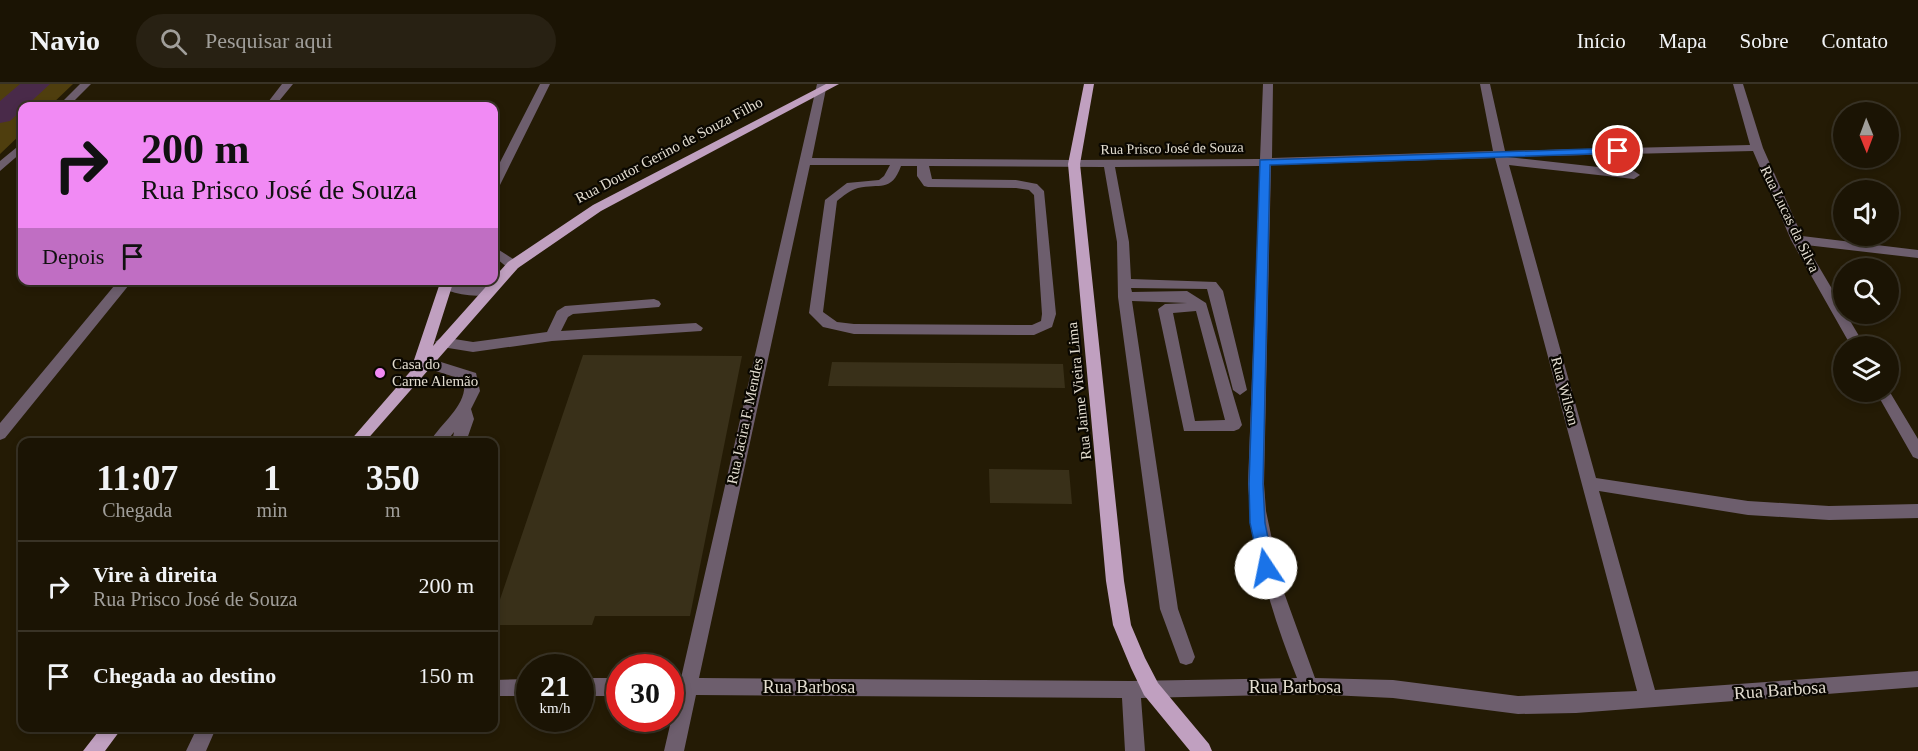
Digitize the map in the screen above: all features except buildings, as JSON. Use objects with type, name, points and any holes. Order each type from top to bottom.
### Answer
[{"type":"main road","name":"Rua Doutor Gerino de Souza Filho","points":[[498,281],[513,265],[597,208],[821,88],[834,84]]},
{"type":"main road","name":"Rua Jaime Vieira Lima","points":[[1089,84],[1074,164],[1115,581],[1122,625],[1151,689],[1202,751]]},
{"type":"main road","points":[[421,366],[447,285]]},
{"type":"main road","name":"Rua Doutor Gerino de Souza Filho","points":[[359,438],[494,285]]},
{"type":"main road","points":[[93,751],[110,732]]},
{"type":"street","points":[[67,102],[86,84]]},
{"type":"street","points":[[273,102],[288,84]]},
{"type":"street","points":[[498,177],[545,84]]},
{"type":"street","points":[[1268,84],[1256,484],[1258,523],[1266,568],[1309,686]]},
{"type":"street","name":"Rua Wilson","points":[[1485,84],[1501,158],[1648,698]]},
{"type":"street","name":"Rua Lucas da Silva","points":[[1738,84],[1757,148],[1797,240],[1852,336]]},
{"type":"street","name":"Rua Jacira F. Mendes","points":[[684,665],[821,88]]},
{"type":"street","name":"Rua Prisco José de Souza","points":[[802,161],[1074,164],[1264,162],[1501,158],[1688,148],[1757,148]]},
{"type":"street","points":[[0,167],[18,150]]},
{"type":"street","points":[[1501,158],[1526,165],[1634,175]]},
{"type":"street","points":[[897,162],[893,174],[887,181],[880,184],[852,185],[831,200],[816,313],[821,320],[831,326],[854,329],[1034,330],[1047,324],[1049,314],[1040,194],[1033,187],[1016,184],[928,183],[923,176],[922,163]]},
{"type":"street","points":[[1109,164],[1123,242],[1125,290],[1169,609],[1186,657]]},
{"type":"street","points":[[1797,240],[1918,254]]},
{"type":"street","points":[[498,255],[513,265]]},
{"type":"street","points":[[0,434],[123,285]]},
{"type":"street","points":[[452,285],[454,288],[465,291],[490,289]]},
{"type":"street","points":[[1125,290],[1210,285],[1216,291],[1240,390]]},
{"type":"street","points":[[1125,290],[1187,296],[1201,306],[1234,425],[1189,427],[1165,309],[1201,306]]},
{"type":"street","points":[[552,336],[562,314],[570,309],[654,304]]},
{"type":"street","points":[[442,342],[473,347],[552,336],[696,328]]},
{"type":"street","points":[[421,366],[471,377],[473,391],[464,410],[441,438]]},
{"type":"street","points":[[1889,402],[1918,453]]},
{"type":"street","points":[[460,438],[466,419],[464,410]]},
{"type":"street","points":[[1590,483],[1748,508],[1828,513],[1918,511]]},
{"type":"street","name":"Rua Barbosa","points":[[684,686],[1131,690],[1309,686],[1393,689],[1518,705],[1576,704],[1918,679]]},
{"type":"street","points":[[498,688],[516,687]]},
{"type":"street","points":[[1131,690],[1135,751]]},
{"type":"street","points":[[196,751],[205,732]]},
{"type":"street","name":"Rua Jacira F. Mendes","points":[[674,751],[675,732]]},
{"type":"shaded area","points":[[0,84],[73,84],[54,102],[18,102],[18,137],[0,154]]},
{"type":"waterway","points":[[0,115],[36,84]]},
{"type":"place","name":"Casa do Carne Alemão","points":[[380,373]]},
{"type":"route","points":[[1266,568],[1258,523],[1256,484],[1264,162],[1618,151]]}]
